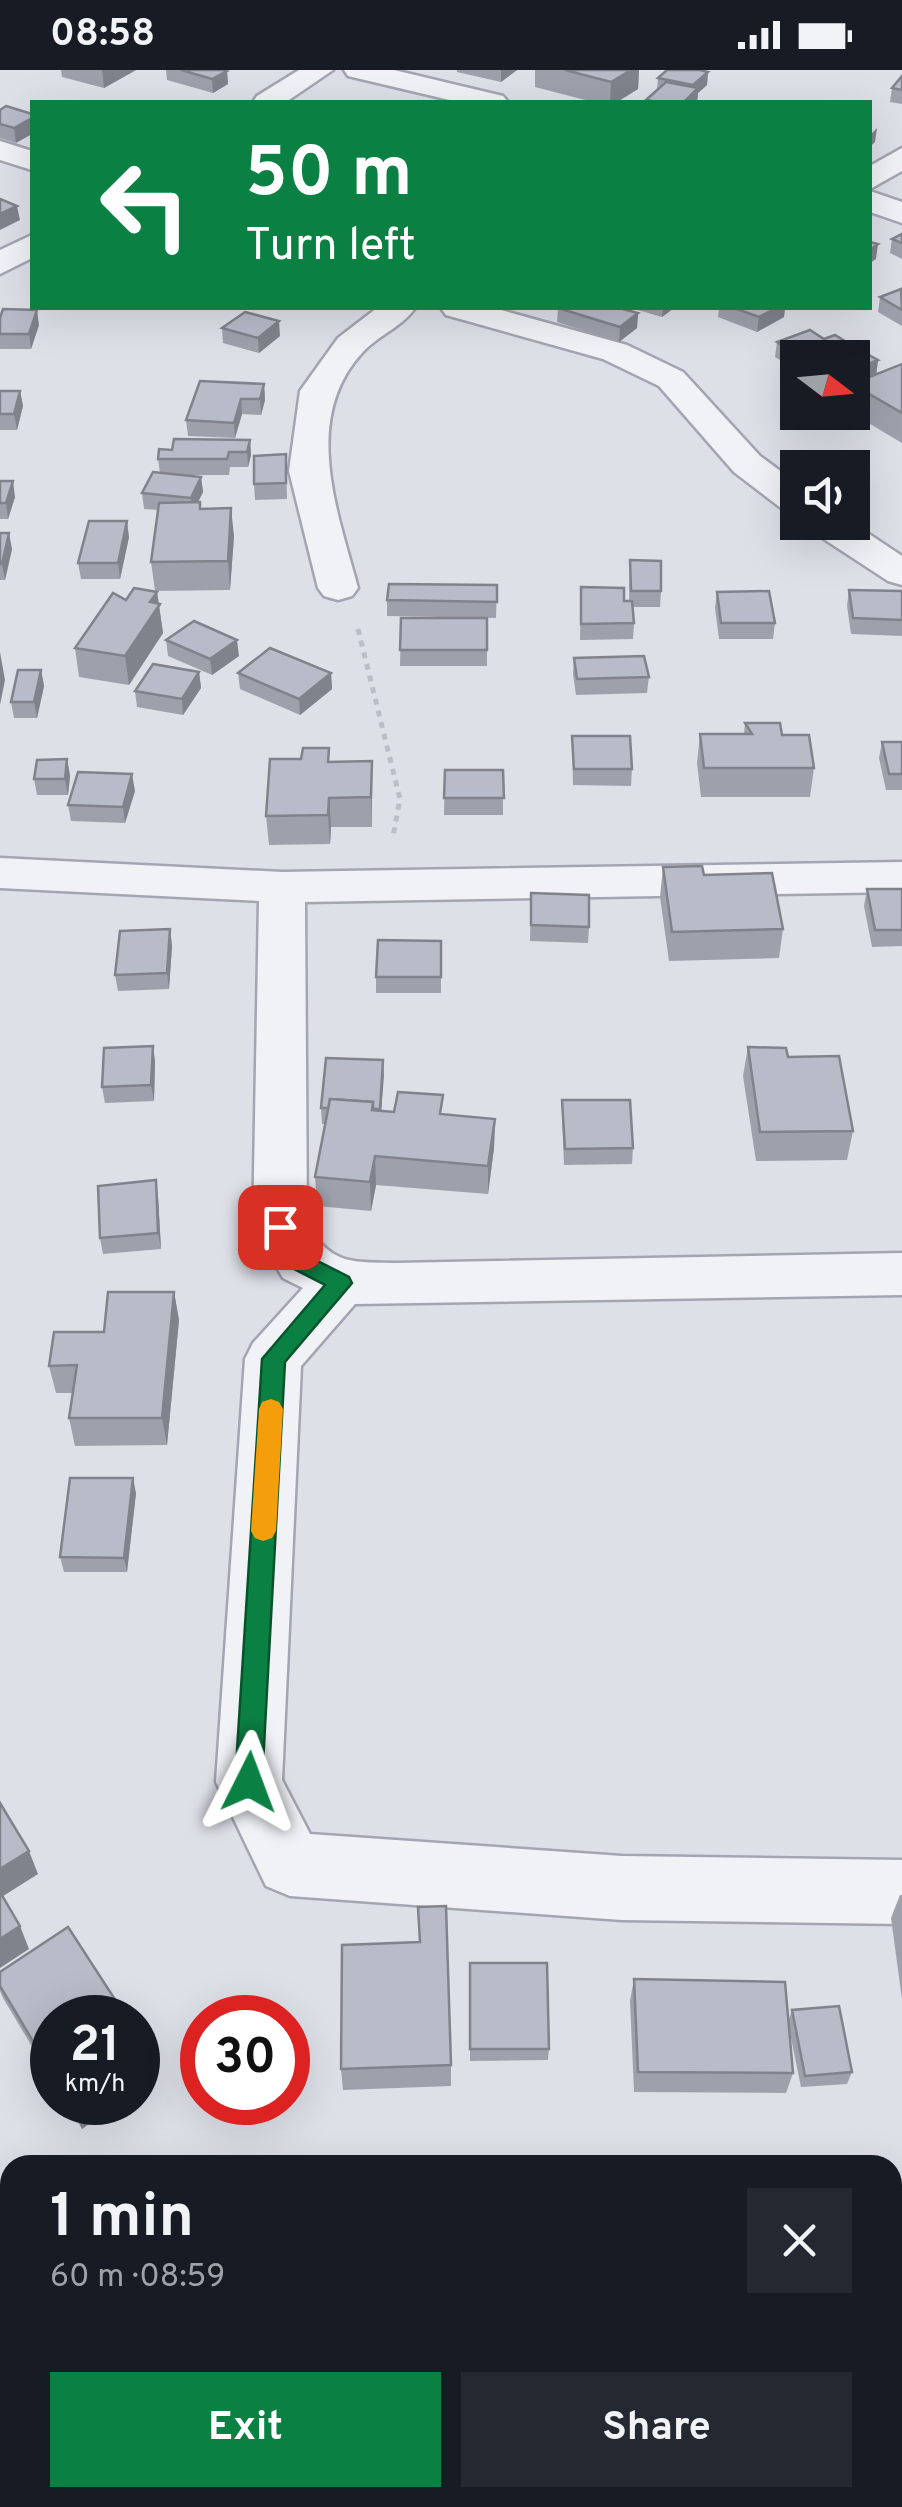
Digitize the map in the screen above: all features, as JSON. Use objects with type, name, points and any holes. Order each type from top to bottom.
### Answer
[{"type":"street","points":[[270,100],[319,70]]},
{"type":"street","points":[[358,70],[486,100]]},
{"type":"street","points":[[0,150],[30,159]]},
{"type":"street","points":[[872,178],[902,156]]},
{"type":"street","points":[[872,201],[902,214]]},
{"type":"street","points":[[0,264],[30,246]]},
{"type":"street","points":[[338,588],[308,471],[318,391],[350,344],[395,310]]},
{"type":"street","points":[[465,310],[615,352],[671,379],[747,464],[780,490]]},
{"type":"street","points":[[852,540],[902,572]]},
{"type":"street","points":[[0,873],[282,887],[902,877]]},
{"type":"street","points":[[282,887],[280,1227],[302,1263],[341,1283],[902,1274]]},
{"type":"street","points":[[341,1283],[274,1359],[249,1782],[290,1864],[622,1888],[902,1892]]},
{"type":"path","points":[[338,588],[358,628],[400,799],[384,885]]},
{"type":"building","points":[[181,70],[225,70],[227,71],[212,79]]},
{"type":"building","points":[[565,70],[631,70],[611,82]]},
{"type":"building","points":[[667,70],[708,72],[693,85],[658,78]]},
{"type":"building","points":[[902,76],[902,90],[892,88]]},
{"type":"building","points":[[666,82],[698,88],[686,100],[646,100]]},
{"type":"building","points":[[6,106],[30,113],[30,119],[14,128],[0,124],[0,110]]},
{"type":"building","points":[[0,199],[17,206],[0,214]]},
{"type":"building","points":[[901,289],[902,310],[880,297]]},
{"type":"building","points":[[3,309],[37,310],[29,334],[0,334]]},
{"type":"building","points":[[565,310],[638,313],[620,327]]},
{"type":"building","points":[[740,310],[772,310],[759,317]]},
{"type":"building","points":[[245,312],[279,321],[258,338],[222,328]]},
{"type":"building","points":[[810,330],[824,339],[835,335],[843,340],[782,340]]},
{"type":"building","points":[[902,364],[902,413],[870,394],[870,377]]},
{"type":"building","points":[[200,381],[264,384],[260,399],[241,399],[234,423],[186,420]]},
{"type":"building","points":[[0,391],[20,391],[14,414],[0,414]]},
{"type":"building","points":[[174,439],[250,440],[247,452],[229,452],[227,459],[158,459],[159,449],[172,450]]},
{"type":"building","points":[[286,454],[286,483],[254,484],[254,456]]},
{"type":"building","points":[[153,472],[201,477],[191,498],[142,493]]},
{"type":"building","points":[[0,481],[13,481],[6,503],[0,503]]},
{"type":"building","points":[[200,502],[200,509],[231,508],[228,561],[151,562],[159,503]]},
{"type":"building","points":[[89,521],[127,521],[118,563],[78,563]]},
{"type":"building","points":[[0,533],[9,533],[2,564],[0,564]]},
{"type":"building","points":[[630,560],[661,561],[661,591],[631,591]]},
{"type":"building","points":[[389,584],[497,585],[497,602],[387,600]]},
{"type":"building","points":[[581,587],[624,588],[624,601],[632,601],[634,623],[581,624]]},
{"type":"building","points":[[134,588],[157,592],[150,602],[160,604],[125,656],[75,648],[113,593],[126,600]]},
{"type":"building","points":[[849,590],[902,591],[902,620],[853,618]]},
{"type":"building","points":[[769,591],[775,623],[721,623],[717,592]]},
{"type":"building","points":[[401,618],[487,618],[487,650],[400,650]]},
{"type":"building","points":[[194,621],[237,640],[210,659],[166,640]]},
{"type":"building","points":[[270,648],[331,673],[299,699],[238,673]]},
{"type":"building","points":[[644,656],[649,677],[577,679],[574,658]]},
{"type":"building","points":[[153,664],[199,672],[182,699],[135,691]]},
{"type":"building","points":[[18,670],[41,670],[34,702],[11,702]]},
{"type":"building","points":[[745,723],[780,723],[782,735],[809,735],[814,768],[704,768],[700,734],[752,734]]},
{"type":"building","points":[[572,736],[630,736],[632,769],[574,769]]},
{"type":"building","points":[[882,742],[902,742],[902,774],[889,774]]},
{"type":"building","points":[[303,748],[329,748],[328,762],[372,761],[371,797],[329,798],[328,815],[266,816],[270,759],[301,759]]},
{"type":"building","points":[[67,759],[65,779],[34,779],[37,760]]},
{"type":"building","points":[[445,770],[503,770],[504,798],[444,798]]},
{"type":"building","points":[[78,772],[132,774],[123,807],[68,805]]},
{"type":"building","points":[[702,866],[704,875],[772,873],[783,929],[672,932],[663,867]]},
{"type":"building","points":[[867,889],[902,889],[902,930],[875,930]]},
{"type":"building","points":[[531,893],[589,895],[589,927],[531,925]]},
{"type":"building","points":[[170,929],[167,973],[115,975],[120,931]]},
{"type":"building","points":[[378,940],[441,941],[441,977],[376,977]]},
{"type":"building","points":[[153,1046],[151,1085],[102,1087],[104,1048]]},
{"type":"building","points":[[748,1047],[786,1048],[788,1057],[839,1056],[853,1131],[760,1132]]},
{"type":"building","points":[[326,1058],[383,1060],[380,1109],[373,1109],[373,1102],[330,1099],[329,1108],[321,1108]]},
{"type":"building","points":[[398,1092],[443,1095],[440,1114],[495,1119],[488,1166],[375,1156],[370,1182],[315,1177],[330,1099],[373,1102],[372,1110],[394,1112]]},
{"type":"building","points":[[562,1100],[630,1100],[633,1148],[565,1149]]},
{"type":"building","points":[[156,1180],[158,1233],[100,1238],[98,1186]]},
{"type":"building","points":[[108,1292],[174,1292],[162,1418],[69,1418],[77,1365],[49,1366],[54,1332],[104,1332]]},
{"type":"building","points":[[70,1478],[133,1478],[124,1558],[60,1557]]},
{"type":"building","points":[[0,1803],[29,1851],[0,1869]]},
{"type":"building","points":[[0,1892],[20,1926],[0,1939]]},
{"type":"building","points":[[446,1906],[451,2065],[341,2069],[342,1945],[420,1942],[418,1907]]},
{"type":"building","points":[[68,1927],[112,1995],[30,1995],[30,2036],[0,1986],[0,1972]]},
{"type":"building","points":[[470,1963],[547,1963],[549,2049],[470,2049]]},
{"type":"building","points":[[634,1979],[785,1982],[793,2073],[638,2072]]},
{"type":"building","points":[[839,2006],[852,2072],[805,2076],[792,2010]]},
{"type":"slow traffic","points":[[263,1531],[271,1409]]},
{"type":"route","points":[[249,1782],[274,1359],[341,1283],[302,1263],[280,1227]]}]
